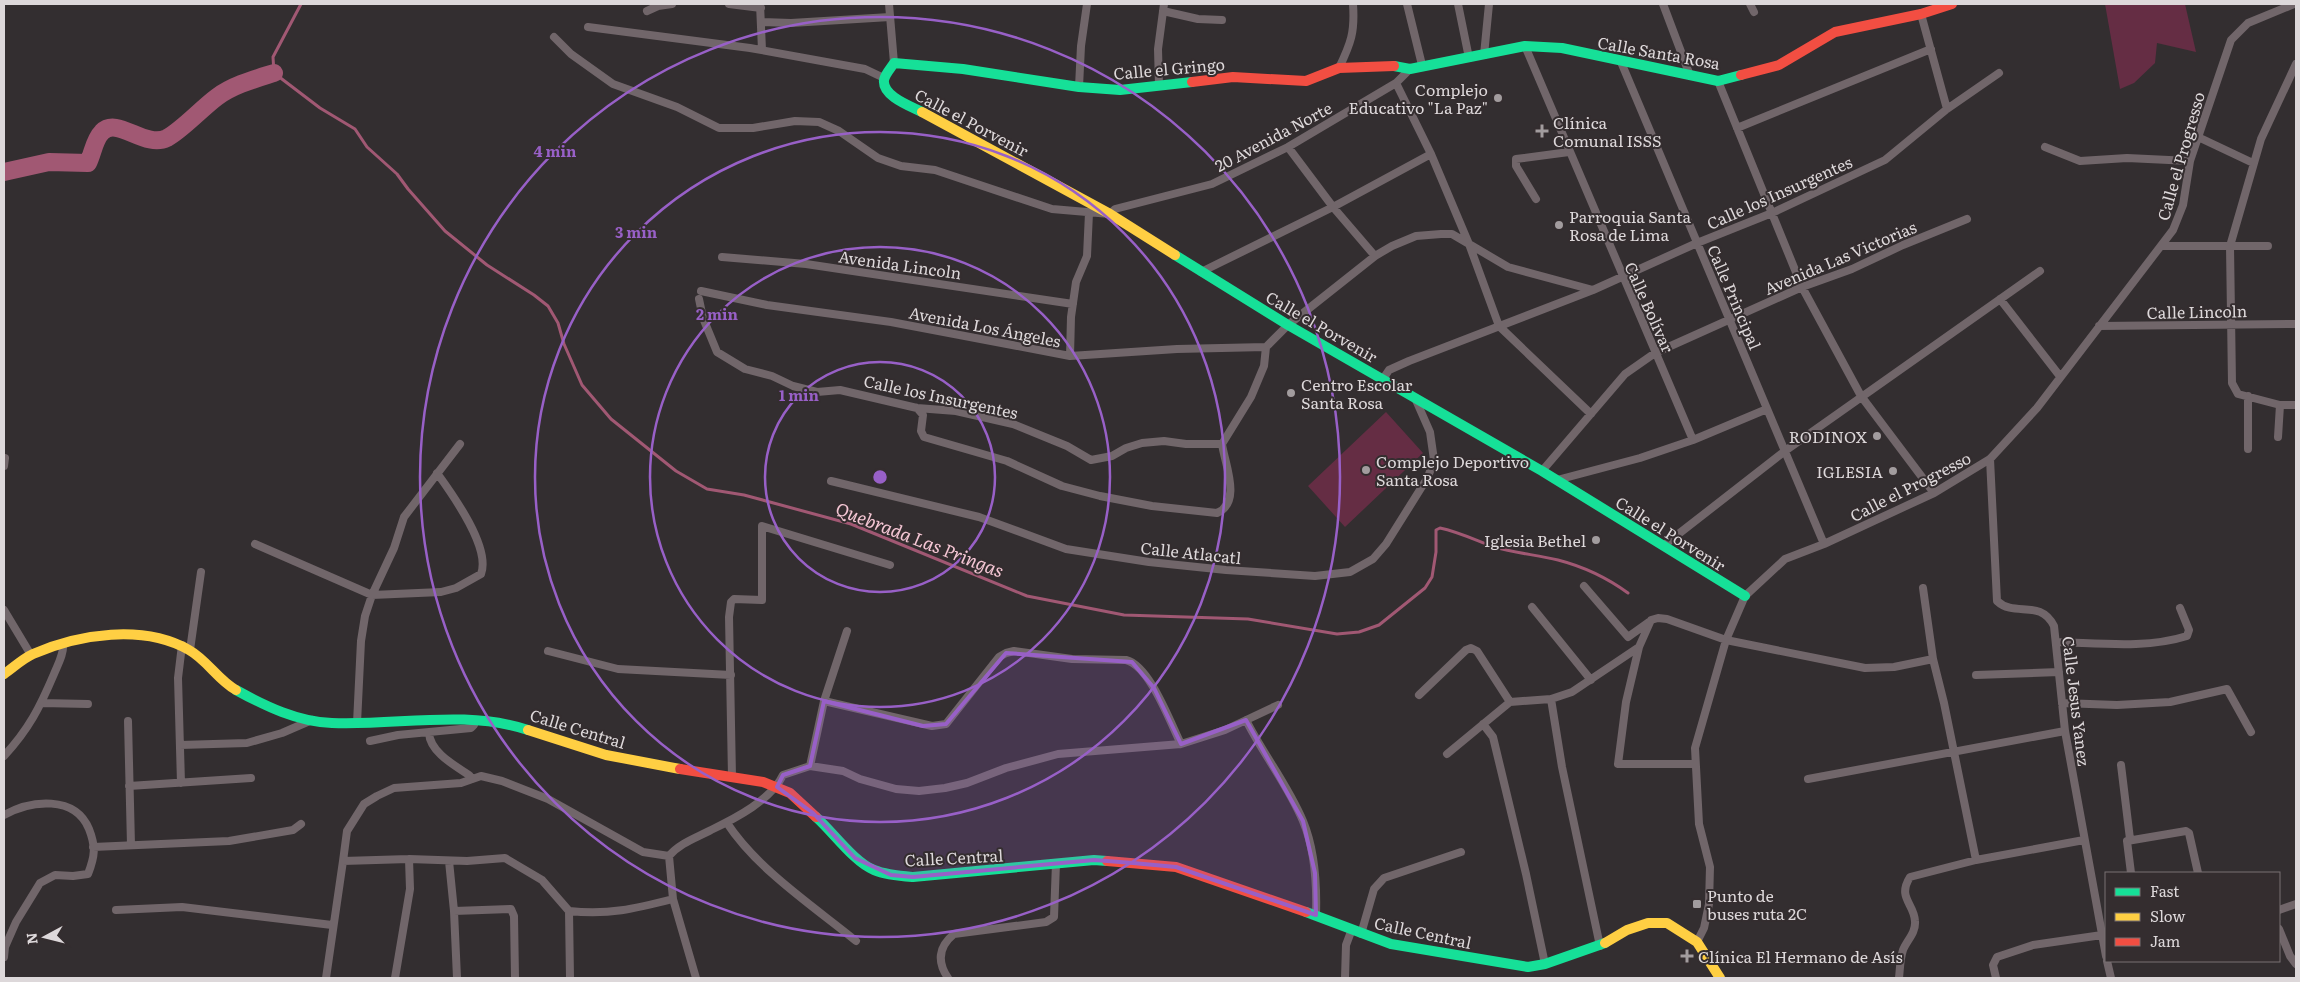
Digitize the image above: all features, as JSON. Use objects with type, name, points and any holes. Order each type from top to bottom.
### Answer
[{"type":"street","points":[[647,11],[657,5],[672,4]]},
{"type":"street","points":[[729,4],[760,6],[762,50]]},
{"type":"street","points":[[884,81],[894,63],[889,4]]},
{"type":"street","points":[[1079,87],[1081,46],[1087,4]]},
{"type":"street","points":[[1339,68],[1349,48],[1355,26],[1353,4]]},
{"type":"street","points":[[1407,4],[1422,65]]},
{"type":"street","points":[[1458,4],[1469,58]]},
{"type":"street","points":[[1484,55],[1489,4]]},
{"type":"street","points":[[1663,4],[1689,73]]},
{"type":"street","points":[[1750,4],[1754,12]]},
{"type":"street","name":"Calle Santa Rosa","points":[[1410,69],[1422,65],[1469,58],[1525,46],[1562,48],[1621,62],[1689,73],[1718,81],[1779,65],[1835,32],[1921,14],[1952,4]]},
{"type":"street","name":"Calle el Progresso","points":[[1697,942],[1704,928],[1709,904],[1710,867],[1700,824],[1695,748],[1726,640],[1745,596],[1785,559],[1824,544],[1934,493],[1990,459],[2036,408],[2059,375],[2173,230],[2181,214],[2190,161],[2232,40],[2248,23],[2292,4]]},
{"type":"street","points":[[1160,86],[1158,50],[1164,7],[1198,19],[1222,20]]},
{"type":"street","points":[[1921,14],[1947,109]]},
{"type":"street","points":[[762,22],[791,23],[890,17]]},
{"type":"street","name":"Calle el Porvenir","points":[[588,27],[762,50],[865,70],[884,81],[892,96],[1110,214],[1288,325],[1558,480],[1745,596]]},
{"type":"street","points":[[554,37],[571,54],[612,84],[676,107],[719,128],[753,128],[795,121],[819,122],[839,131],[878,158],[901,166],[935,170],[1052,209],[1110,214]]},
{"type":"street","name":"Calle Bolívar","points":[[1525,46],[1622,278],[1693,440]]},
{"type":"street","points":[[1737,128],[1931,49]]},
{"type":"street","name":"Calle Principal","points":[[1621,62],[1824,544]]},
{"type":"street","name":"Calle el Gringo","points":[[894,63],[962,69],[1079,87],[1120,90],[1234,77],[1276,81],[1306,81],[1339,68],[1353,66],[1395,66],[1410,69]]},
{"type":"street","points":[[2296,64],[2269,121],[2253,163],[2230,246],[2232,383],[2238,394],[2280,405],[2296,405]]},
{"type":"street","name":"20 Avenida Norte","points":[[1110,214],[1115,210],[1212,184],[1288,148],[1396,83],[1410,69]]},
{"type":"street","name":"Calle los Insurgentes","points":[[1383,379],[1389,370],[1409,361],[1594,290],[1697,243],[1772,213],[1885,160],[1947,109],[1999,73]]},
{"type":"street","points":[[1718,81],[1802,287],[1861,396],[1934,493]]},
{"type":"street","points":[[1396,83],[1430,154],[1469,244],[1499,326],[1591,414]]},
{"type":"street","points":[[2198,136],[2253,163]]},
{"type":"street","points":[[1288,148],[1333,207],[1375,256]]},
{"type":"street","points":[[2045,148],[2080,161],[2127,158],[2190,161]]},
{"type":"street","points":[[1536,199],[1516,166],[1516,159],[1569,152]]},
{"type":"street","points":[[1201,272],[1333,207],[1430,154]]},
{"type":"street","points":[[1070,356],[1073,304],[1076,282],[1087,256],[1089,213]]},
{"type":"street","name":"Avenida Las Victorias","points":[[1542,471],[1625,374],[1655,353],[1802,287],[1852,269],[1903,244],[1967,219]]},
{"type":"street","points":[[917,408],[923,415],[921,431],[924,437],[1007,461],[1062,486],[1152,506],[1217,513],[1226,509],[1230,502],[1231,493],[1222,444],[1251,397],[1264,366],[1266,347],[1288,325],[1375,256],[1392,246],[1416,236],[1452,234],[1508,267],[1594,290]]},
{"type":"street","points":[[2161,246],[2268,246]]},
{"type":"street","name":"Avenida Lincoln","points":[[722,257],[806,264],[1073,304]]},
{"type":"street","points":[[1663,546],[1785,451],[2040,271]]},
{"type":"street","name":"Calle los Insurgentes","points":[[700,295],[703,318],[717,352],[744,369],[772,376],[793,386],[818,392],[840,390],[917,408],[956,411],[1013,424],[1067,446],[1091,460],[1112,456],[1126,448],[1142,443],[1164,440],[1186,444],[1222,444]]},
{"type":"street","name":"Avenida Los Ángeles","points":[[700,295],[891,322],[1070,356],[1177,349],[1266,347]]},
{"type":"street","points":[[2000,298],[2059,375]]},
{"type":"street","name":"Calle Lincoln","points":[[2098,326],[2296,324]]},
{"type":"street","points":[[2248,396],[2248,449]]},
{"type":"street","name":"Calle Atlacatl","points":[[831,481],[979,517],[1066,549],[1149,562],[1226,570],[1315,576],[1350,572],[1373,559],[1386,544],[1428,477],[1434,460],[1430,432],[1415,398]]},
{"type":"street","points":[[2278,437],[2280,405]]},
{"type":"street","points":[[1558,480],[1640,458],[1693,440],[1767,409]]},
{"type":"street","points":[[357,723],[361,641],[365,616],[372,595],[394,548],[404,518],[460,444]]},
{"type":"street","name":"Calle Jesus Yanez","points":[[1990,459],[1997,601],[2003,607],[2041,611],[2050,617],[2054,626],[2065,731],[2105,951]]},
{"type":"street","points":[[255,544],[372,595],[441,592],[456,588],[482,574],[484,567],[482,554],[464,511],[438,473]]},
{"type":"street","points":[[732,777],[731,602],[734,599],[762,600],[762,526],[890,565]]},
{"type":"street","points":[[181,783],[178,678],[201,572]]},
{"type":"street","points":[[1584,586],[1628,637],[1650,620],[1658,618],[1667,619],[1726,640],[1865,668],[1894,667],[1933,659]]},
{"type":"street","points":[[1923,588],[1933,659],[1976,860]]},
{"type":"street","points":[[1532,607],[1591,680]]},
{"type":"street","points":[[2056,642],[2107,644],[2168,642],[2187,636],[2189,630],[2180,608]]},
{"type":"street","points":[[5,615],[31,655]]},
{"type":"street","points":[[1650,620],[1639,647],[1626,702],[1618,764],[1695,764]]},
{"type":"street","points":[[810,766],[824,701],[847,630]]},
{"type":"street","name":"Calle Central","points":[[4,674],[31,655],[63,644],[95,637],[133,634],[158,638],[186,647],[233,688],[272,709],[312,720],[330,724],[449,718],[505,722],[529,728],[606,755],[763,782],[790,793],[834,833],[855,858],[873,870],[891,875],[913,876],[1034,867],[1094,860],[1176,867],[1316,915],[1390,944],[1528,967],[1545,964],[1600,946],[1627,930],[1648,923],[1667,923],[1697,942],[1720,978]]},
{"type":"street","points":[[4,756],[17,742],[38,713],[61,657],[63,644]]},
{"type":"street","points":[[1448,754],[1510,702],[1551,700],[1572,692],[1639,647]]},
{"type":"street","points":[[1419,695],[1466,650],[1471,648],[1477,651],[1510,702]]},
{"type":"street","points":[[548,651],[618,668],[731,675]]},
{"type":"street","points":[[824,701],[932,726],[946,724],[999,657],[1006,653],[1014,651],[1072,659],[1126,660],[1138,667],[1154,688],[1181,744]]},
{"type":"street","points":[[1976,675],[2059,672]]},
{"type":"street","points":[[2062,703],[2117,705],[2170,702],[2227,689],[2250,732]]},
{"type":"street","points":[[1551,700],[1562,767],[1600,946]]},
{"type":"street","points":[[42,703],[88,704]]},
{"type":"street","points":[[696,978],[673,898],[669,856],[677,847],[727,823],[777,787],[783,775],[810,766],[843,771],[860,779],[896,788],[919,791],[945,788],[967,783],[1006,768],[1058,754],[1181,744],[1225,730],[1278,705]]},
{"type":"street","points":[[180,745],[247,743],[282,733],[312,720]]},
{"type":"street","points":[[370,741],[471,728],[475,720]]},
{"type":"street","points":[[1246,720],[1260,748],[1290,795],[1303,822],[1315,872],[1316,915]]},
{"type":"street","points":[[128,721],[131,845]]},
{"type":"street","points":[[1483,724],[1493,737],[1526,874],[1545,964]]},
{"type":"street","points":[[1808,779],[1954,754],[2065,731]]},
{"type":"street","points":[[429,733],[429,738],[437,751],[472,780]]},
{"type":"street","points":[[2121,765],[2130,839],[2127,841],[2131,872]]},
{"type":"street","points":[[326,978],[332,926],[348,831],[364,804],[394,788],[461,783],[481,776],[502,781],[548,799],[644,852],[669,856]]},
{"type":"street","points":[[129,786],[251,778]]},
{"type":"street","points":[[4,815],[42,803],[69,807],[84,817],[95,856],[88,874],[73,876],[55,875],[40,883],[16,922],[5,947],[4,957]]},
{"type":"street","points":[[727,823],[739,840],[771,871],[856,941]]},
{"type":"street","points":[[93,847],[229,841],[293,830],[301,824]]},
{"type":"street","points":[[2130,839],[2186,831],[2189,833],[2198,872]]},
{"type":"street","points":[[1899,978],[1903,950],[1916,928],[1915,918],[1904,894],[1910,877],[1976,860],[2084,840]]},
{"type":"street","points":[[1345,978],[1346,945],[1356,932],[1374,890],[1384,878],[1461,852]]},
{"type":"street","points":[[343,862],[409,859],[449,861],[505,858],[542,880],[569,911],[570,978]]},
{"type":"street","points":[[395,978],[410,889],[409,859]]},
{"type":"street","points":[[449,861],[454,911],[456,978]]},
{"type":"street","points":[[948,978],[942,969],[940,959],[946,941],[954,934],[1046,922],[1054,917],[1056,863]]},
{"type":"street","points":[[569,911],[593,913],[626,911],[673,898]]},
{"type":"street","points":[[2280,910],[2296,904]]},
{"type":"street","points":[[116,910],[182,907],[332,926]]},
{"type":"street","points":[[454,911],[510,909],[514,916],[514,978]]},
{"type":"street","points":[[2280,931],[2290,956],[2296,964]]},
{"type":"street","points":[[1996,978],[1993,965],[1997,957],[2033,945],[2102,935]]},
{"type":"street","points":[[2107,962],[2111,978]]},
{"type":"highlighted area","points":[[1006,653],[1132,662],[1154,688],[1181,744],[1246,720],[1303,821],[1315,873],[1316,915],[1176,867],[1094,860],[913,877],[891,875],[855,858],[813,813],[777,787],[783,775],[810,766],[824,701],[923,726],[946,724]]},
{"type":"shaded area","points":[[2105,4],[2185,4],[2196,52],[2157,43],[2155,63],[2134,83],[2120,89]]},
{"type":"shaded area","name":"Complejo Deportivo Santa Rosa","points":[[1386,412],[1423,453],[1345,527],[1308,486]]},
{"type":"waterway","name":"Quebrada Las Pringas","points":[[301,4],[273,57],[274,73],[320,108],[355,129],[367,147],[397,174],[445,231],[487,265],[548,306],[558,323],[564,344],[582,385],[611,419],[676,471],[707,489],[744,495],[851,524],[1027,596],[1124,615],[1248,619],[1337,634],[1359,632],[1379,625],[1425,588],[1432,577],[1436,552],[1436,530],[1440,528],[1494,547],[1558,560],[1586,569],[1612,582],[1628,593]]},
{"type":"waterway","points":[[4,172],[49,162],[88,163],[97,139],[108,128],[123,130],[150,139],[159,140],[167,138],[223,93],[244,83],[274,73]]},
{"type":"traffic: fast","points":[[1394,66],[1410,69],[1525,46],[1562,48],[1718,81],[1741,75]]},
{"type":"traffic: fast","points":[[922,112],[898,100],[887,91],[884,80],[894,63],[963,69],[1079,87],[1120,90],[1192,82]]},
{"type":"traffic: fast","points":[[1175,255],[1288,325],[1542,471],[1745,596]]},
{"type":"traffic: fast","points":[[236,690],[282,712],[319,722],[356,723],[455,719],[480,720],[528,730]]},
{"type":"traffic: fast","points":[[816,817],[866,866],[893,875],[913,877],[1094,860],[1107,861]]},
{"type":"traffic: fast","points":[[1306,912],[1391,944],[1528,967],[1545,964],[1605,943]]},
{"type":"traffic: slow","points":[[922,112],[1110,214],[1175,255]]},
{"type":"traffic: slow","points":[[4,674],[29,656],[70,641],[90,637],[132,635],[152,637],[171,642],[189,650],[236,690]]},
{"type":"traffic: slow","points":[[528,730],[606,755],[680,769]]},
{"type":"traffic: slow","points":[[1605,943],[1627,930],[1648,923],[1667,923],[1697,942],[1720,978]]},
{"type":"traffic: jam","points":[[1741,75],[1779,65],[1835,32],[1921,14],[1952,4]]},
{"type":"traffic: jam","points":[[1192,82],[1233,77],[1306,81],[1339,68],[1394,66]]},
{"type":"traffic: jam","points":[[680,769],[763,782],[790,793],[816,817]]},
{"type":"traffic: jam","points":[[1107,861],[1176,867],[1306,912]]},
{"type":"place","name":"Complejo Educativo \"La Paz\"","points":[[1498,98]]},
{"type":"place","name":"Clínica Comunal ISSS","points":[[1542,131]]},
{"type":"place","name":"Parroquia Santa Rosa de Lima","points":[[1559,225]]},
{"type":"place","name":"Centro Escolar Santa Rosa","points":[[1291,393]]},
{"type":"place","name":"RODINOX","points":[[1877,436]]},
{"type":"place","name":"Complejo Deportivo Santa Rosa","points":[[1366,470]]},
{"type":"place","name":"IGLESIA","points":[[1893,471]]},
{"type":"place","name":"Iglesia Bethel","points":[[1596,540]]},
{"type":"place","name":"Punto de buses ruta 2C","points":[[1697,904]]},
{"type":"place","name":"Clínica El Hermano de Asís","points":[[1687,956]]}]
